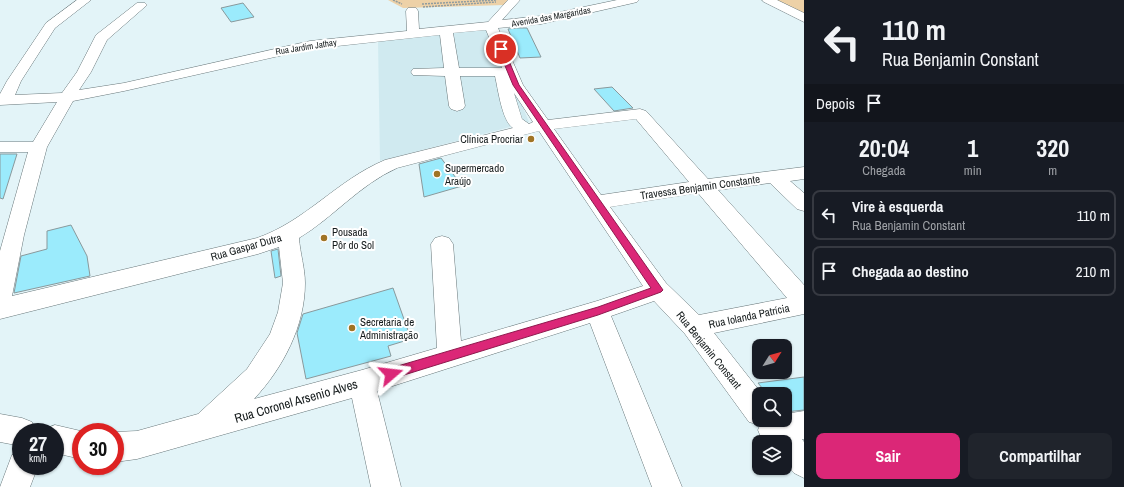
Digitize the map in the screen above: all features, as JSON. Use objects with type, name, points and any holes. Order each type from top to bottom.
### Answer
[{"type":"street","points":[[2,100],[50,26],[60,17],[85,0]]},
{"type":"street","points":[[488,26],[514,0]]},
{"type":"street","name":"Avenida das Margaridas","points":[[488,26],[567,15],[633,0]]},
{"type":"street","points":[[768,0],[804,18]]},
{"type":"street","points":[[0,300],[14,235],[38,147],[67,96],[84,72],[101,38],[141,5]]},
{"type":"street","points":[[413,34],[415,7]]},
{"type":"street","name":"Rua Jardim Jathay","points":[[2,100],[67,96],[124,87],[310,45],[488,26]]},
{"type":"street","name":"Rua Benjamin Constant","points":[[488,26],[506,72],[516,85],[535,127],[596,202],[658,290],[694,327],[773,429],[804,463]]},
{"type":"street","points":[[446,30],[457,106]]},
{"type":"street","points":[[418,72],[506,72]]},
{"type":"street","name":"Rua Jardim Jathay","points":[[58,114],[124,87]]},
{"type":"street","name":"Rua Gaspar Dutra","points":[[0,309],[258,246],[288,235],[380,168],[535,127],[640,114],[702,186]]},
{"type":"street","points":[[0,147],[38,147]]},
{"type":"street","name":"Travessa Benjamin Constante","points":[[596,202],[773,176],[804,173]]},
{"type":"street","points":[[773,176],[804,204]]},
{"type":"street","points":[[702,186],[804,301]]},
{"type":"street","points":[[204,427],[246,389],[263,368],[279,341],[293,303],[294,273],[288,235]]},
{"type":"street","points":[[442,244],[450,356]]},
{"type":"street","name":"Rua Coronel Arsenio Alves","points":[[124,446],[137,445],[362,383],[598,311],[658,290]]},
{"type":"street","name":"Rua Iolanda Patrícia","points":[[694,327],[804,304]]},
{"type":"street","points":[[598,311],[667,487]]},
{"type":"street","points":[[362,383],[386,487]]},
{"type":"street","points":[[773,429],[804,425]]},
{"type":"street","points":[[0,428],[12,430]]},
{"type":"street","points":[[15,487],[20,475]]},
{"type":"path","points":[[393,0],[415,7],[498,1]]},
{"type":"shaded area","points":[[388,0],[511,0],[505,5],[403,8]]},
{"type":"shaded area","points":[[773,0],[804,0],[804,16]]},
{"type":"shaded area","points":[[490,29],[529,122],[380,161],[378,40]]},
{"type":"building","points":[[243,3],[254,17],[231,22],[221,8]]},
{"type":"building","points":[[527,28],[541,57],[520,58],[508,29]]},
{"type":"building","points":[[612,87],[633,108],[614,111],[594,89]]},
{"type":"building","points":[[0,154],[17,154],[3,199],[0,198]]},
{"type":"building","name":"Supermercado Araújo","points":[[441,158],[462,186],[424,197],[419,164]]},
{"type":"building","points":[[71,225],[87,256],[90,276],[14,293],[21,256],[47,249],[47,231]]},
{"type":"building","points":[[278,249],[281,276],[275,278],[271,251]]},
{"type":"building","name":"Secretaria de Administração","points":[[393,288],[411,339],[388,346],[391,356],[306,379],[297,333],[303,314]]},
{"type":"building","points":[[804,377],[804,410],[792,411],[792,387],[761,387],[758,383],[792,379]]},
{"type":"place","name":"Clínica Procriar","points":[[531,139]]},
{"type":"place","name":"Supermercado Araújo","points":[[437,174]]},
{"type":"place","name":"Pousada Pôr do Sol","points":[[324,238]]},
{"type":"place","name":"Secretaria de Administração","points":[[352,328]]},
{"type":"route","points":[[391,374],[598,311],[658,290],[516,85],[501,49]]}]
